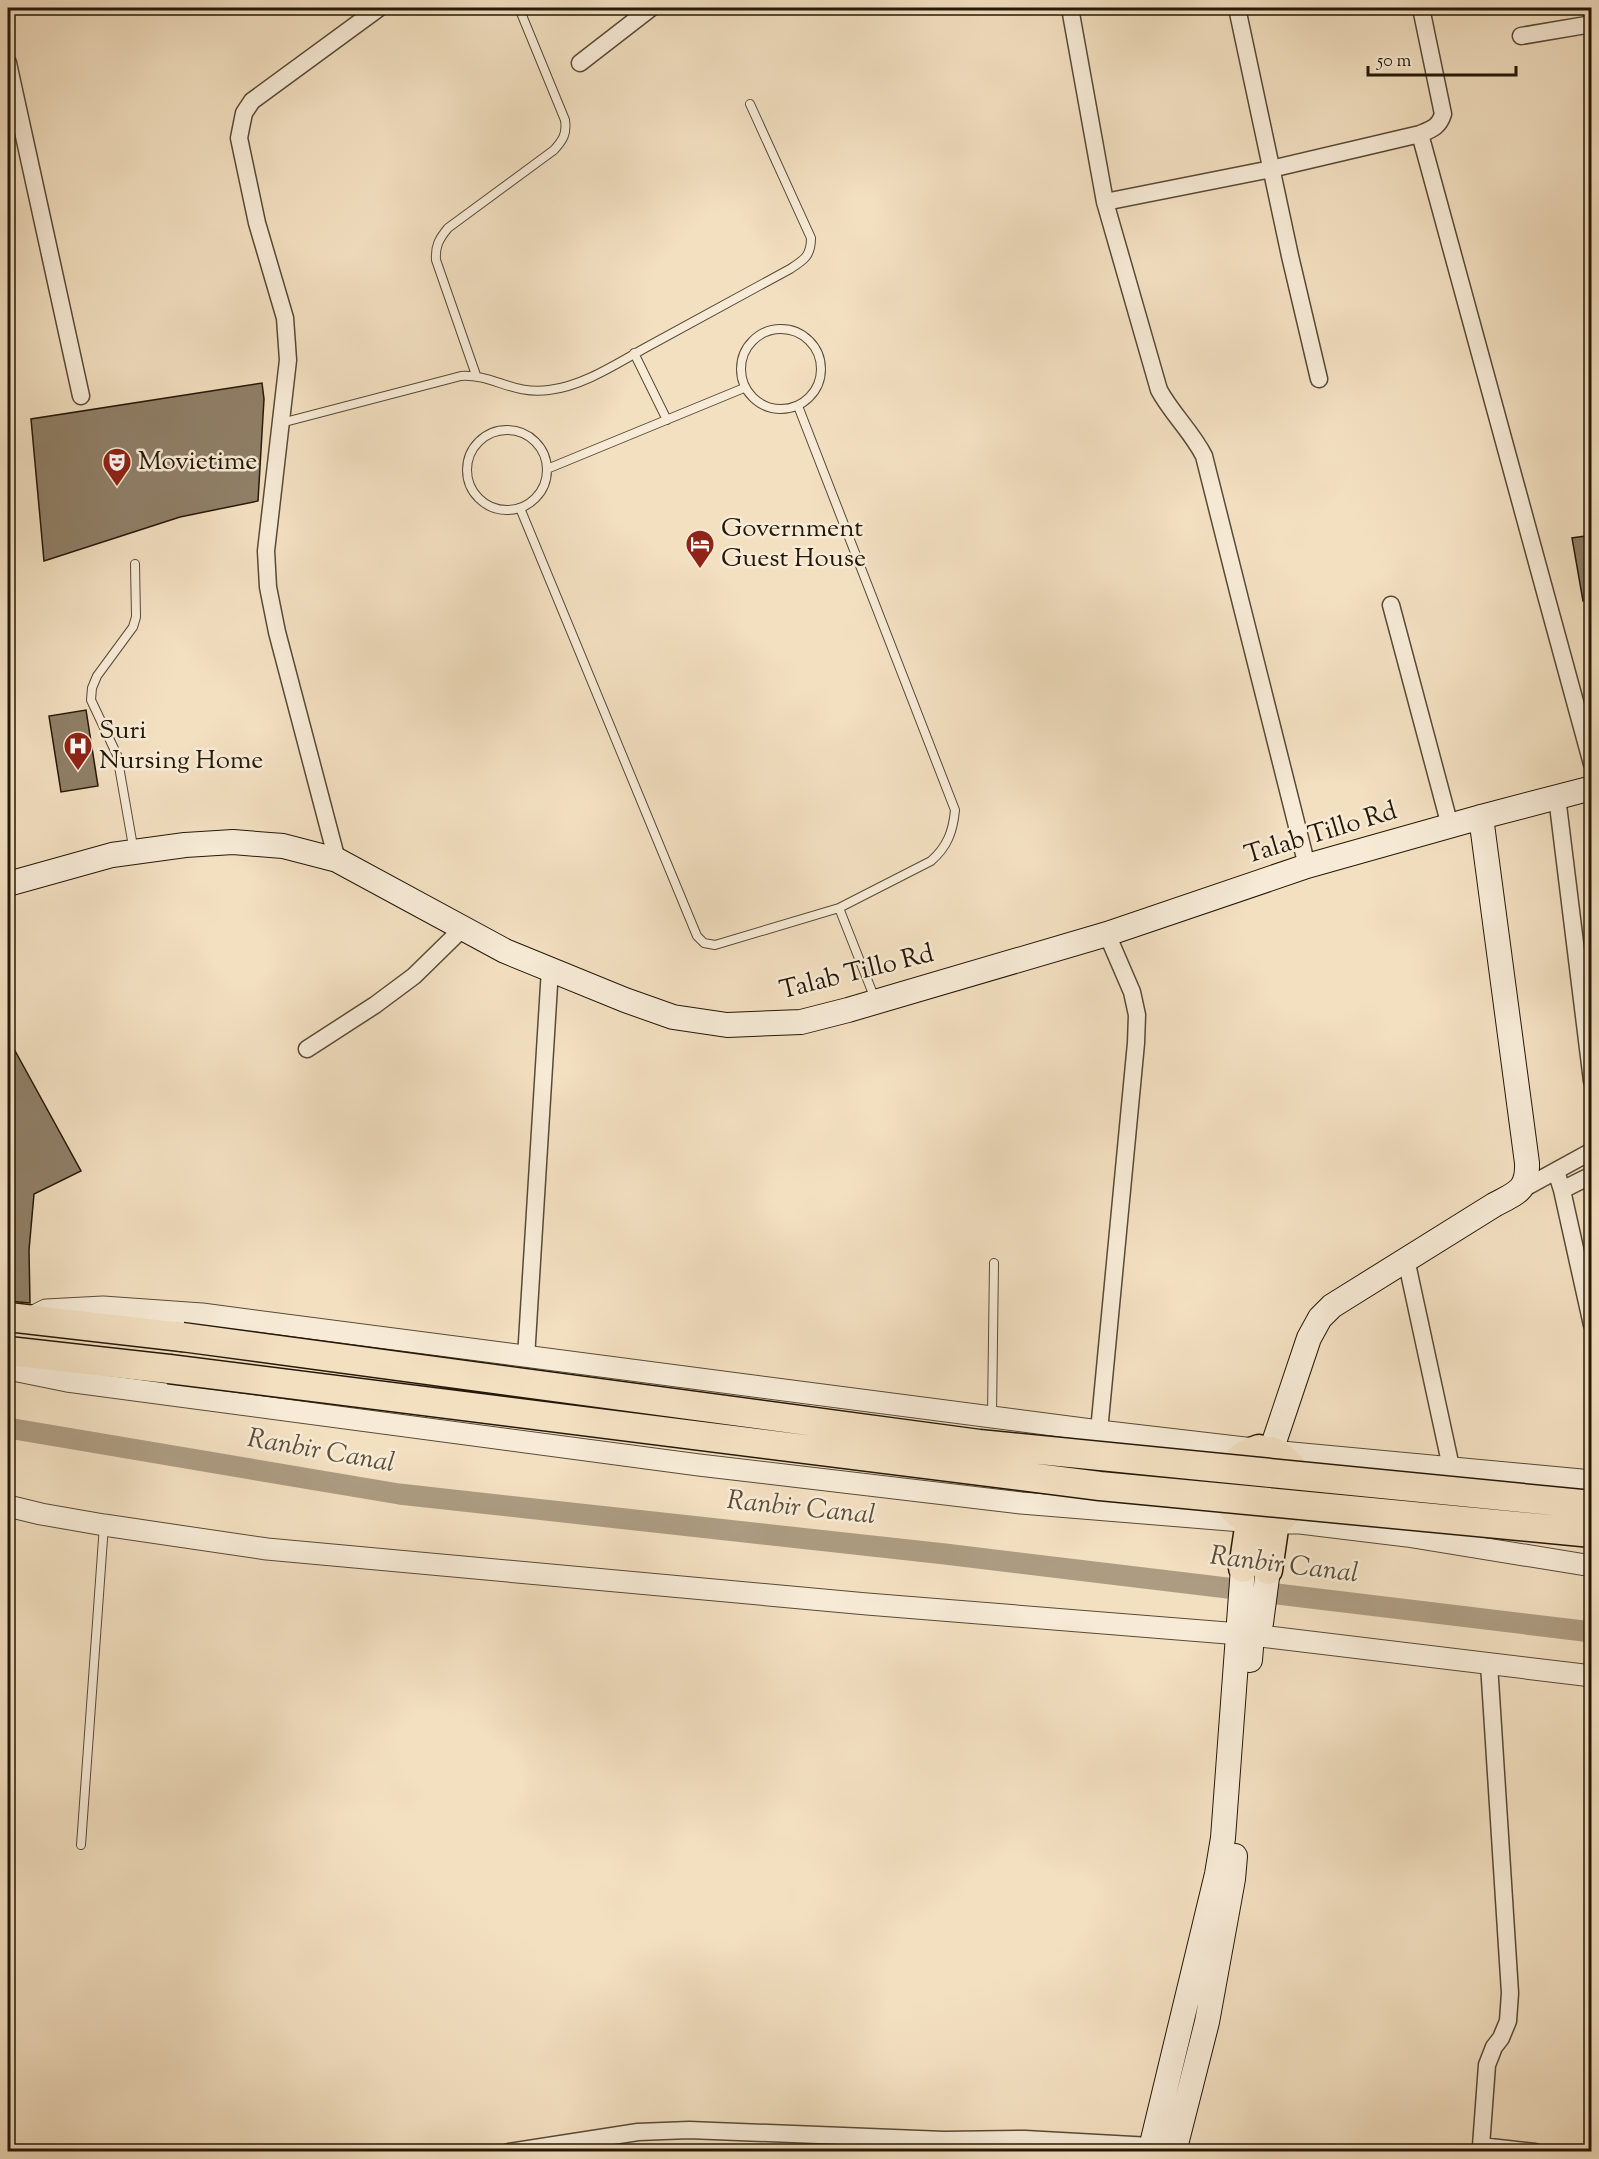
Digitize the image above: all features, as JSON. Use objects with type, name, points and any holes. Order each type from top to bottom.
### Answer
[{"type":"highway","points":[[17,1319],[182,1337],[979,1444],[1592,1505]]},
{"type":"highway","points":[[8,1351],[170,1369],[1100,1486],[1592,1533]]},
{"type":"highway","points":[[1265,1450],[1282,1456],[1292,1465],[1297,1476],[1298,1489],[1295,1501],[1288,1511],[1262,1522],[1235,1512],[1228,1502],[1225,1491],[1230,1468],[1237,1459],[1247,1453],[1265,1450]]},
{"type":"highway","points":[[1255,1569],[1262,1522]]},
{"type":"main road","name":"Talab Tillo Rd","points":[[8,884],[112,855],[185,845],[233,842],[283,846],[337,860],[505,951],[673,1017],[727,1025],[801,1022],[1107,934],[1307,866],[1592,788]]},
{"type":"main road","points":[[1265,1450],[1309,1338],[1320,1317],[1332,1306],[1406,1259],[1521,1190],[1526,1180],[1527,1162],[1481,817]]},
{"type":"main road","points":[[1159,2150],[1223,1838],[1255,1569]]},
{"type":"street","points":[[337,860],[276,632],[268,587],[266,551],[288,360],[286,329],[257,223],[238,138],[244,113],[252,101],[378,8]]},
{"type":"street","points":[[580,63],[651,8]]},
{"type":"street","points":[[1070,8],[1106,202],[1159,390],[1167,405],[1198,444],[1204,456],[1307,866]]},
{"type":"street","points":[[1237,8],[1319,379]]},
{"type":"street","points":[[1106,202],[1271,169],[1420,134],[1435,128],[1441,122],[1443,114],[1421,8]]},
{"type":"street","points":[[1521,36],[1592,24]]},
{"type":"street","points":[[8,73],[81,396]]},
{"type":"street","points":[[1420,134],[1592,764]]},
{"type":"street","points":[[1391,604],[1450,826]]},
{"type":"street","points":[[1557,797],[1592,1081]]},
{"type":"street","points":[[307,1049],[375,1005],[414,976],[463,928]]},
{"type":"street","points":[[1099,1431],[1137,1015],[1132,992],[1107,934]]},
{"type":"street","points":[[526,1358],[550,969]]},
{"type":"street","points":[[1521,1190],[1592,1151]]},
{"type":"street","points":[[1556,1171],[1592,1325]]},
{"type":"street","points":[[1562,1190],[1592,1175]]},
{"type":"street","points":[[1406,1259],[1451,1467]]},
{"type":"street","points":[[17,1319],[46,1310],[66,1308],[104,1307],[202,1314],[1099,1431],[1265,1450],[1592,1481]]},
{"type":"street","points":[[8,1369],[67,1381],[699,1465],[1021,1503],[1300,1523],[1407,1536],[1592,1566]]},
{"type":"street","points":[[8,1506],[104,1525],[267,1549],[867,1604],[1248,1629],[1489,1664],[1592,1676]]},
{"type":"street","points":[[1489,1664],[1510,1993],[1508,2021],[1487,2065],[1482,2149],[1534,2151]]},
{"type":"street","points":[[509,2151],[638,2132],[689,2130],[944,2146],[1025,2139],[1159,2150]]},
{"type":"lane","points":[[476,375],[436,260],[436,249],[440,238],[448,228],[554,150],[564,139],[567,129],[519,8]]},
{"type":"lane","points":[[281,423],[447,378],[476,375],[518,390],[530,392],[552,390],[596,374],[790,269],[804,259],[812,249],[811,238],[750,104]]},
{"type":"lane","points":[[781,329],[794,331],[806,337],[815,347],[821,360],[821,374],[817,387],[809,399],[798,406],[785,410],[772,409],[760,404],[744,388],[740,372],[741,358],[747,346],[756,337],[768,331],[781,329]]},
{"type":"lane","points":[[634,353],[667,420]]},
{"type":"lane","points":[[547,469],[744,388]]},
{"type":"lane","points":[[520,508],[697,936],[704,943],[714,945],[839,908],[931,861],[950,838],[955,810],[798,406]]},
{"type":"lane","points":[[506,430],[519,432],[539,446],[545,457],[547,469],[546,481],[532,501],[520,508],[506,510],[493,508],[481,501],[472,490],[467,464],[472,451],[481,440],[492,433],[506,430]]},
{"type":"lane","points":[[134,852],[117,755],[91,700],[92,688],[97,676],[133,627],[135,564]]},
{"type":"lane","points":[[839,908],[876,1002]]},
{"type":"lane","points":[[992,1416],[994,1263]]},
{"type":"lane","points":[[81,1845],[104,1525]]},
{"type":"building","points":[[262,383],[264,399],[258,501],[180,517],[44,561],[31,419]]},
{"type":"building","points":[[1592,535],[1592,600],[1583,601],[1572,538]]},
{"type":"building","points":[[86,710],[98,786],[61,792],[49,716]]},
{"type":"building","points":[[8,1038],[81,1171],[34,1194],[29,1250],[30,1303],[8,1301]]},
{"type":"waterway","name":"Ranbir Canal","points":[[8,1428],[399,1494],[945,1554],[1592,1632]]},
{"type":"place","name":"Movietime","points":[[117,488]]},
{"type":"place","name":"Government Guest House","points":[[700,570]]},
{"type":"place","name":"Suri Nursing Home","points":[[78,772]]}]
